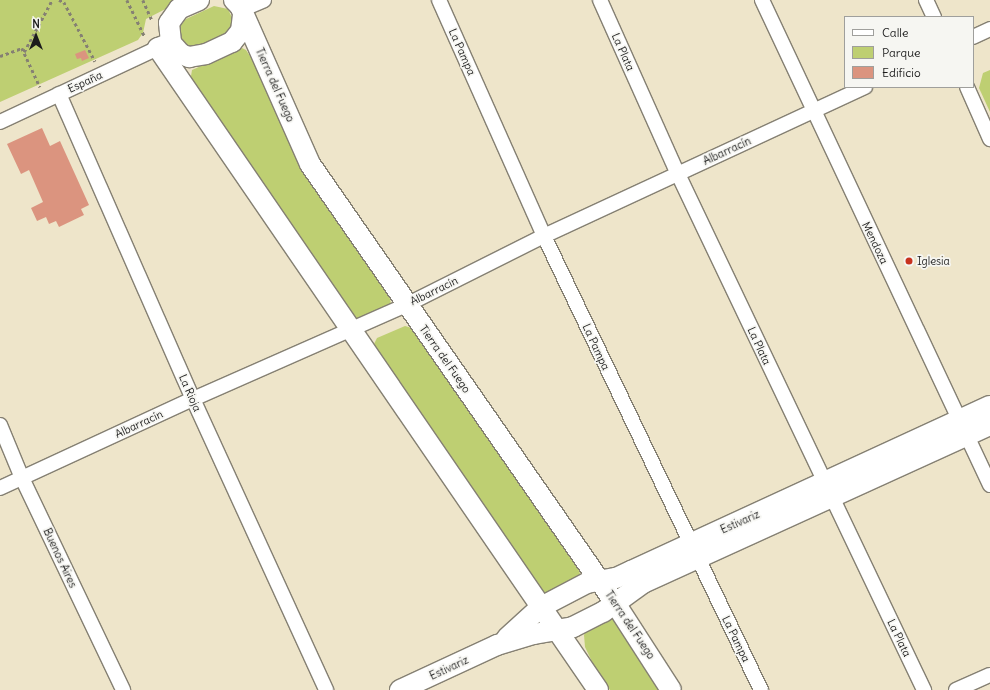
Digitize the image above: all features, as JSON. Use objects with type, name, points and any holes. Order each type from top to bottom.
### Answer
[{"type":"main road","points":[[160,48],[168,32],[173,15],[179,9],[199,0]]},
{"type":"main road","points":[[160,48],[189,57],[206,54],[237,38],[242,31],[240,8]]},
{"type":"main road","name":"Tierra del Fuego","points":[[240,8],[310,164],[615,603],[672,690]]},
{"type":"main road","points":[[160,48],[598,690]]},
{"type":"main road","name":"Estivariz","points":[[497,645],[531,618],[541,607],[598,580],[616,578],[693,552],[964,428],[990,406]]},
{"type":"main road","name":"Estivariz","points":[[964,428],[990,425]]},
{"type":"main road","name":"Estivariz","points":[[400,690],[497,645],[534,634],[558,632],[573,627],[615,603],[643,583],[693,552]]},
{"type":"street","points":[[240,8],[264,0]]},
{"type":"street","name":"La Pampa","points":[[439,0],[544,236],[693,552],[761,690]]},
{"type":"street","name":"La Plata","points":[[600,0],[678,174],[924,690]]},
{"type":"street","name":"Mendoza","points":[[762,0],[812,112],[990,485]]},
{"type":"street","points":[[926,0],[934,16]]},
{"type":"street","points":[[974,37],[990,29]]},
{"type":"street","name":"España","points":[[0,122],[160,48]]},
{"type":"street","name":"Albarracín","points":[[0,488],[193,399],[408,304],[544,236],[864,88]]},
{"type":"street","points":[[966,88],[990,139]]},
{"type":"street","name":"La Rioja","points":[[53,97],[326,690]]},
{"type":"street","name":"Buenos Aires","points":[[0,425],[22,478],[123,690]]},
{"type":"street","points":[[956,690],[990,675]]},
{"type":"path","points":[[24,53],[52,0]]},
{"type":"path","points":[[59,0],[64,2],[102,74]]},
{"type":"path","points":[[127,0],[160,48]]},
{"type":"path","points":[[0,56],[22,48],[53,97]]},
{"type":"green space","points":[[0,0],[183,0],[146,19],[143,33],[138,40],[0,102]]},
{"type":"green space","points":[[214,6],[228,9],[233,20],[231,27],[227,33],[197,47],[189,47],[181,38],[181,25],[186,19]]},
{"type":"green space","points":[[242,48],[246,50],[252,59],[303,170],[389,294],[391,304],[357,321],[352,318],[190,82],[192,70]]},
{"type":"green space","points":[[990,70],[990,112],[979,88],[983,73]]},
{"type":"green space","points":[[405,326],[412,328],[576,561],[580,574],[579,586],[547,594],[538,588],[376,353],[374,344],[377,338]]},
{"type":"green space","points":[[610,617],[617,619],[661,690],[610,690],[596,670],[585,647],[584,635],[588,625]]},
{"type":"building","points":[[85,50],[89,58],[82,61],[81,58],[77,59],[75,54]]},
{"type":"building","points":[[42,128],[50,146],[60,141],[89,205],[81,209],[84,215],[59,227],[56,221],[49,224],[46,217],[37,221],[31,208],[43,202],[29,170],[21,174],[7,144]]},
{"type":"place","name":"Iglesia","points":[[909,261]]}]
